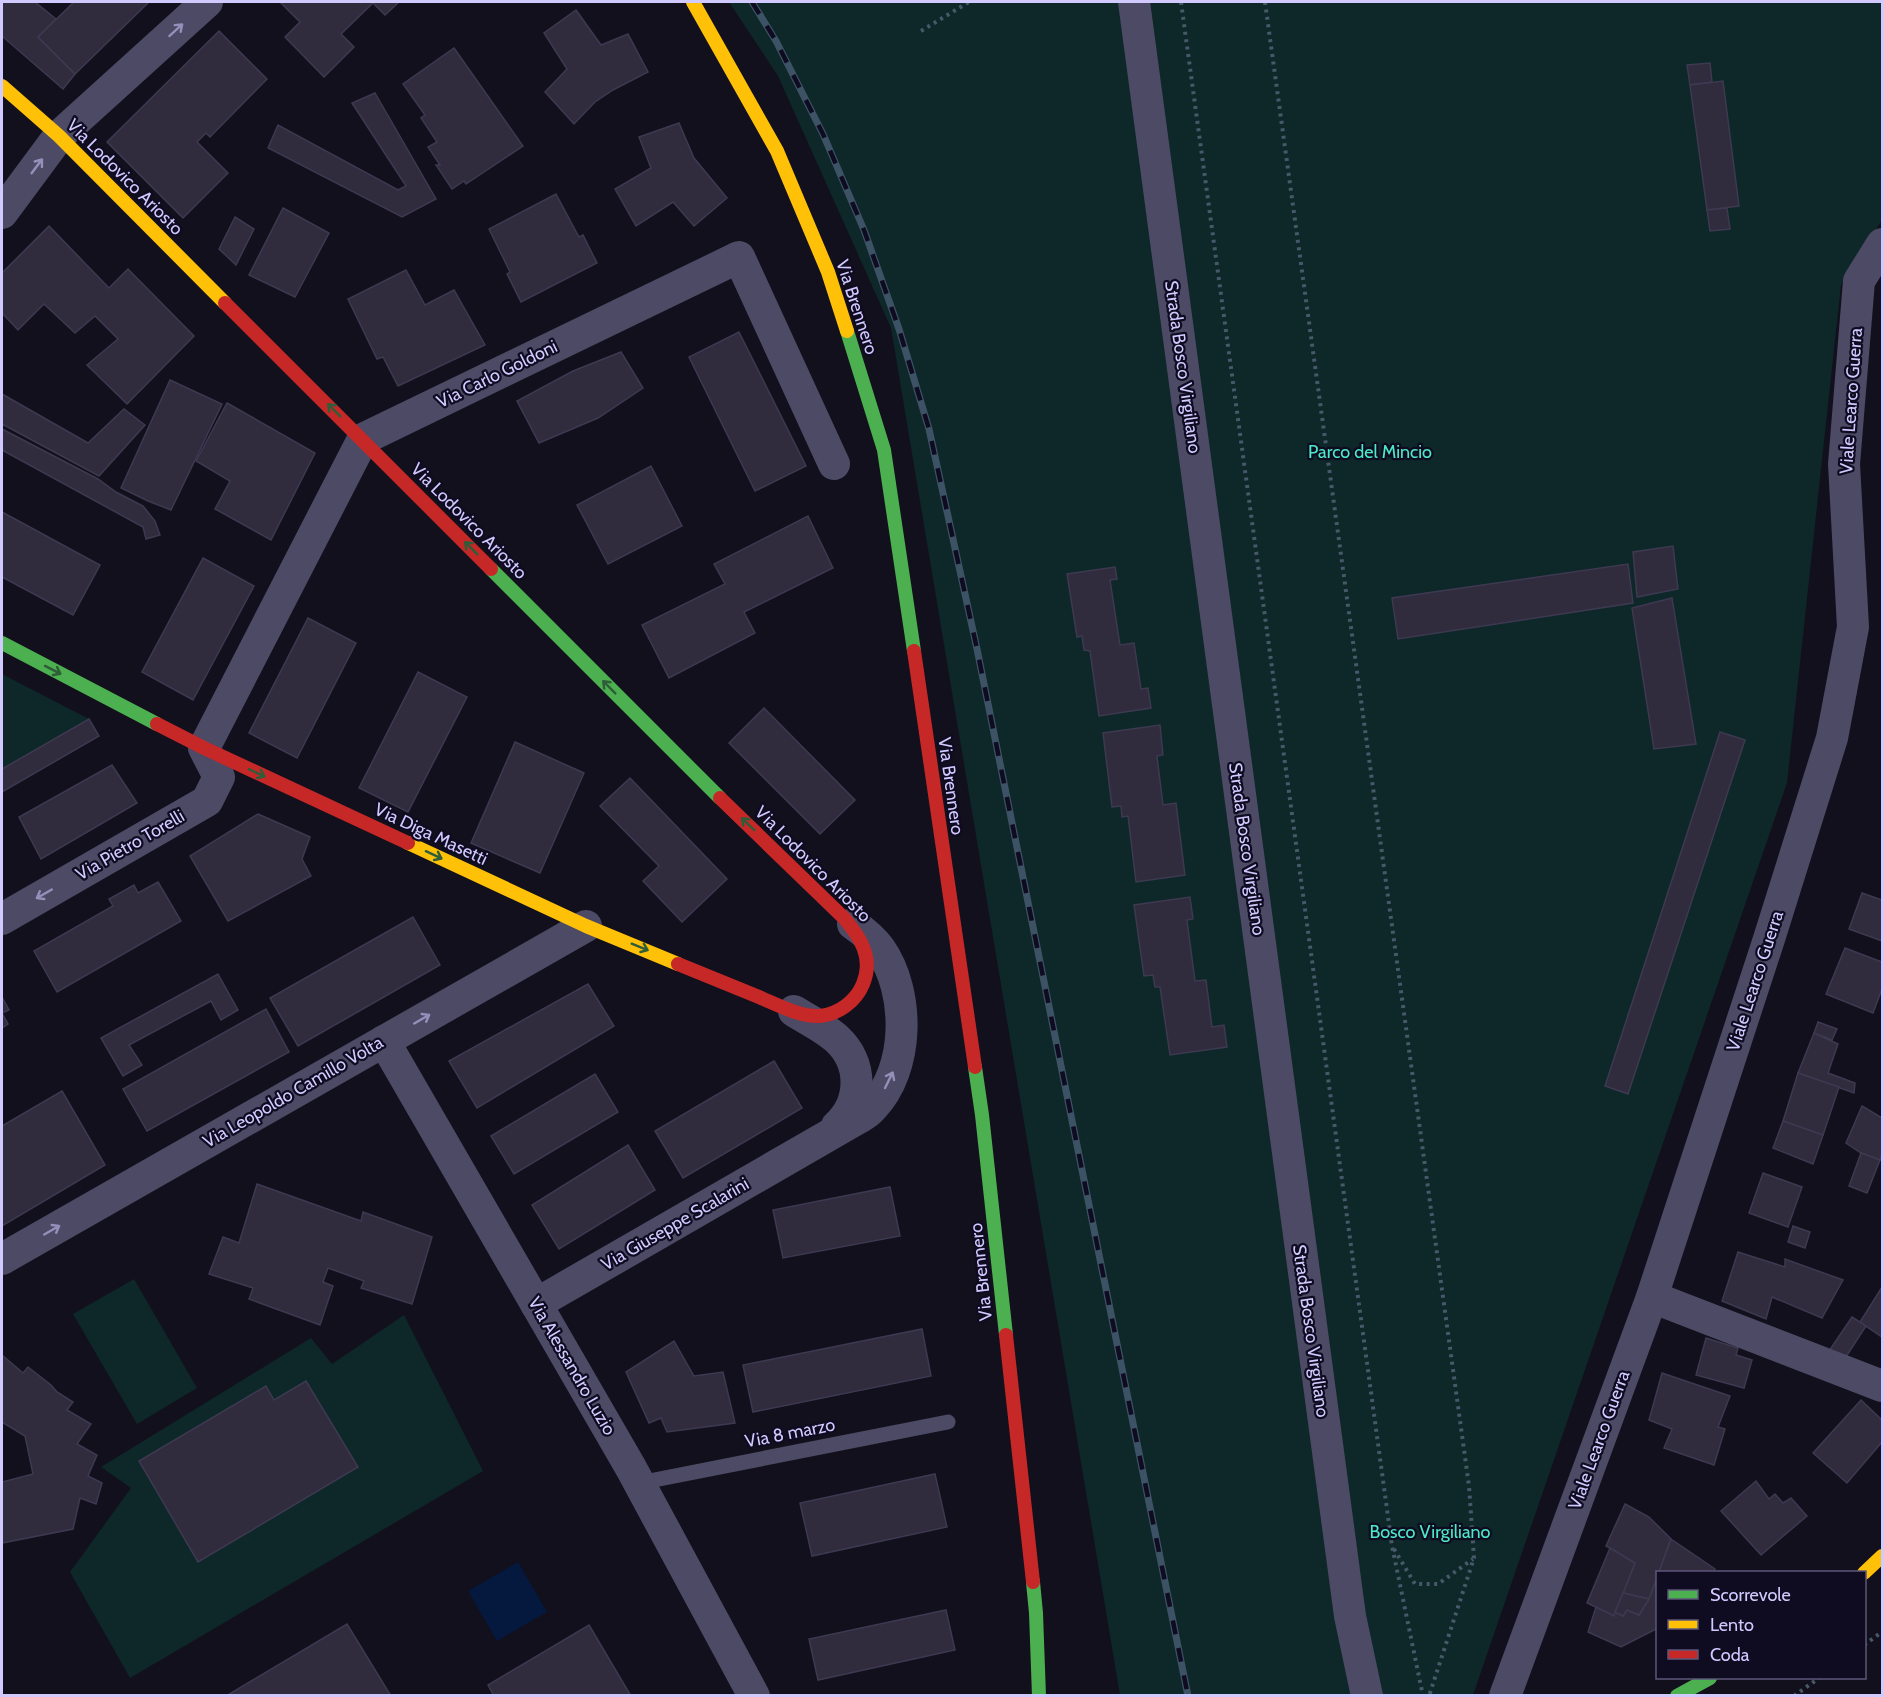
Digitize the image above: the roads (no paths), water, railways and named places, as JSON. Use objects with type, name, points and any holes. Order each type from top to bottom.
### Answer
[{"type":"street","points":[[2,213],[59,136],[207,2]]},
{"type":"street","name":"Via Brennero","points":[[693,2],[777,151],[828,272],[884,450],[982,1114],[1036,1613],[1039,1695]]},
{"type":"street","name":"Strada Bosco Virgiliano","points":[[1134,2],[1348,1604],[1367,1695]]},
{"type":"street","name":"Via Lodovico Ariosto","points":[[2,86],[59,136],[665,744],[844,918],[861,939],[866,954],[867,970],[863,986],[854,1000]]},
{"type":"street","name":"Viale Learco Guerra","points":[[1505,1695],[1652,1297],[1832,738],[1853,627],[1844,464],[1860,281],[1882,244]]},
{"type":"street","name":"Via Carlo Goldoni","points":[[363,440],[740,257],[834,464]]},
{"type":"street","points":[[204,748],[363,440]]},
{"type":"street","name":"Via Diga Masetti","points":[[2,643],[204,748],[586,926],[809,1016],[825,1015],[841,1010],[854,1000]]},
{"type":"street","name":"Via Pietro Torelli","points":[[2,919],[207,801],[219,777],[204,748]]},
{"type":"street","points":[[814,1143],[872,1108],[893,1072],[902,1030],[902,1010],[890,967],[879,948],[866,933],[844,918]]},
{"type":"street","name":"Via Leopoldo Camillo Volta","points":[[2,1259],[586,926]]},
{"type":"street","points":[[794,1011],[836,1038],[849,1053],[856,1071],[857,1090],[851,1109],[839,1124],[814,1143]]},
{"type":"street","name":"Via Alessandro Luzio","points":[[384,1041],[639,1483],[754,1695]]},
{"type":"street","name":"Via Giuseppe Scalarini","points":[[536,1304],[814,1143]]},
{"type":"street","points":[[1652,1297],[1882,1386]]},
{"type":"street","points":[[1866,1571],[1882,1556]]},
{"type":"street","name":"Via Brennero","points":[[1036,1613],[1053,1675]]},
{"type":"street","name":"Via Brennero","points":[[1034,1695],[1036,1613]]},
{"type":"street","points":[[1677,1695],[1706,1679]]},
{"type":"lane","name":"Via 8 marzo","points":[[639,1483],[948,1422]]},
{"type":"water","points":[[518,1562],[547,1612],[497,1641],[468,1591]]},
{"type":"railway","points":[[752,2],[776,41],[823,134],[864,230],[899,329],[929,429],[977,649],[1188,1696]]},
{"type":"park label","name":"Parco del Mincio","points":[[1370,452]]},
{"type":"park label","name":"Bosco Virgiliano","points":[[1430,1532]]}]
